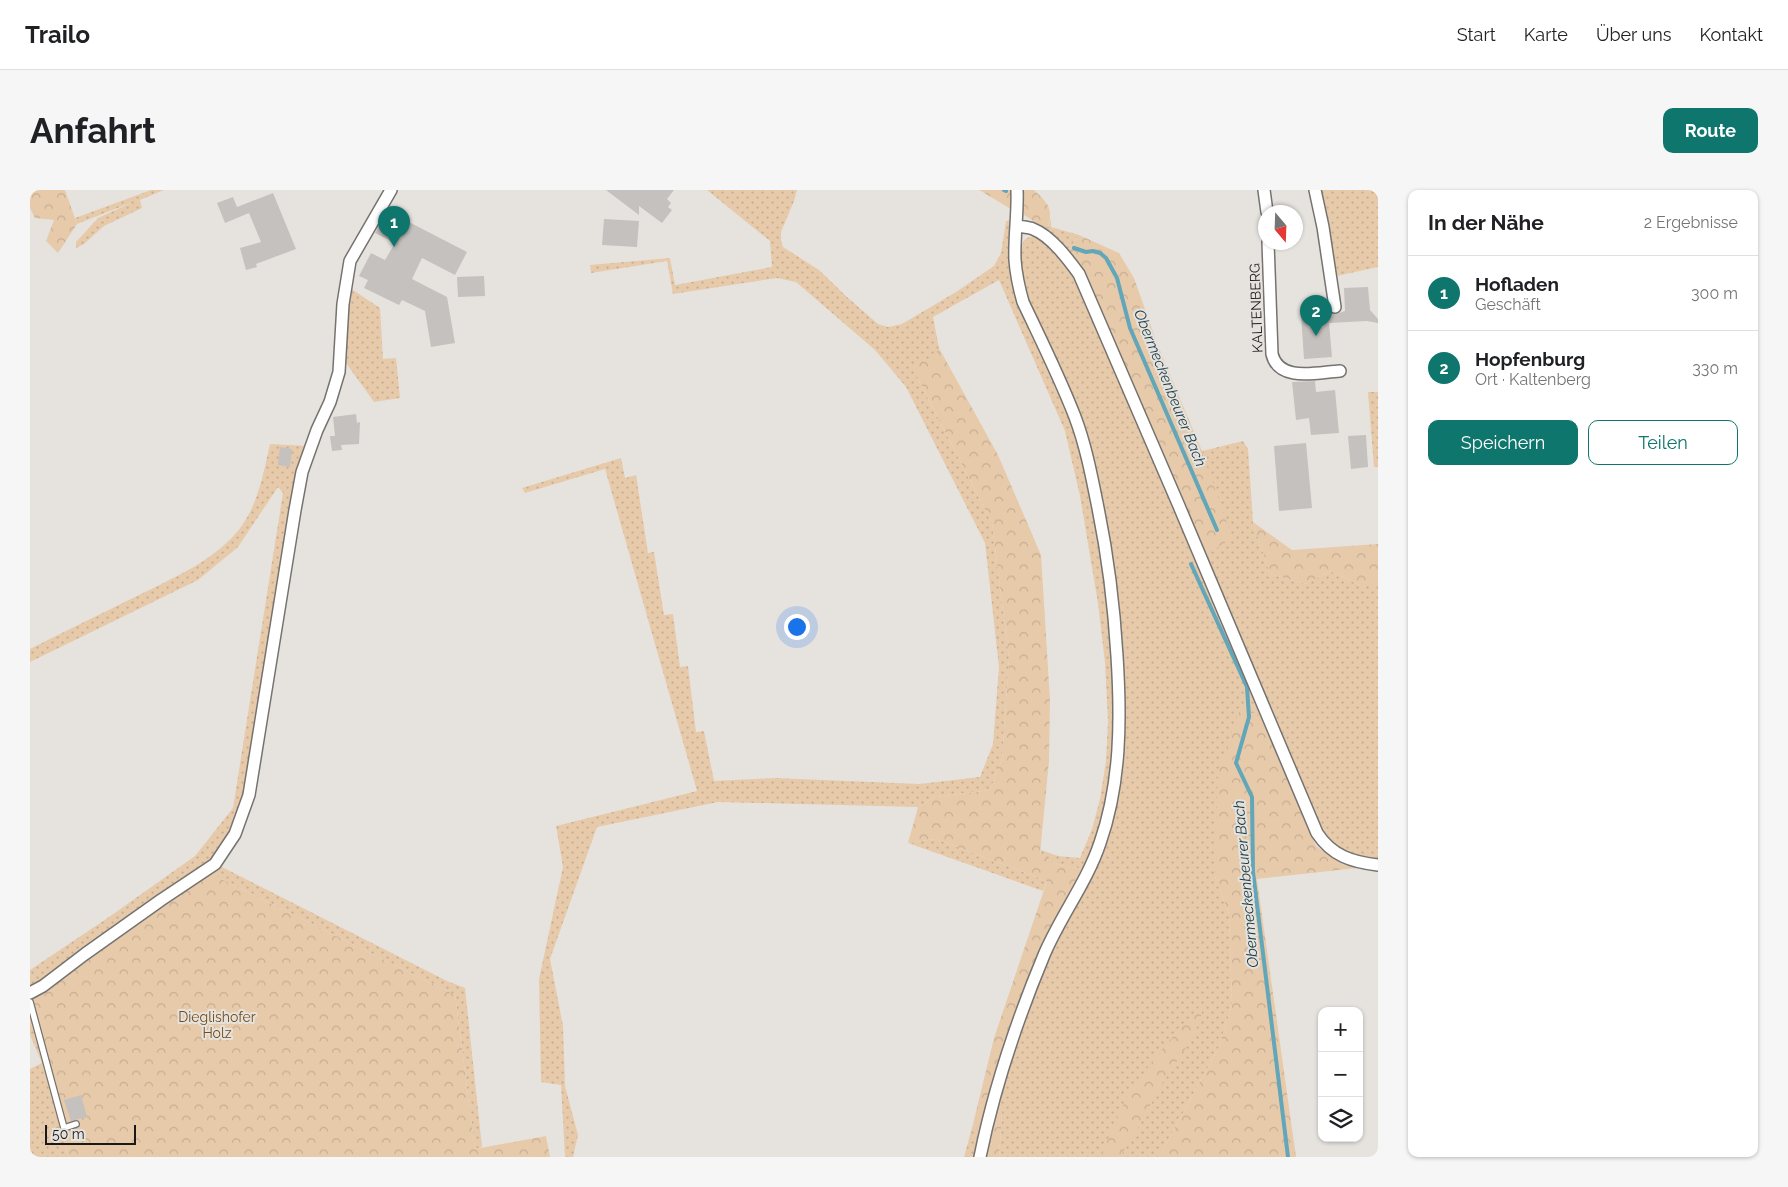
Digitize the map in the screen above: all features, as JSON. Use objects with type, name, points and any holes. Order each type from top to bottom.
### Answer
[{"type":"street","points":[[30,993],[43,986],[160,900],[215,864],[235,834],[241,821],[249,795],[302,472],[317,430],[330,402],[339,372],[343,304],[350,261],[390,190]]},
{"type":"street","points":[[980,1157],[1001,1074],[1041,964],[1100,844],[1109,814],[1117,772],[1119,733],[1119,688],[1114,612],[1101,523],[1087,456],[1074,416],[1021,295],[1016,274],[1015,258],[1017,190]]},
{"type":"street","points":[[1264,190],[1266,205]]},
{"type":"street","points":[[1315,190],[1326,244],[1335,307]]},
{"type":"street","points":[[1017,226],[1033,229],[1043,235],[1064,254],[1079,274],[1317,834],[1323,843],[1341,857],[1357,862],[1378,865]]},
{"type":"street","name":"KALTENBERG","points":[[1268,250],[1273,361],[1281,369],[1300,374],[1340,371]]},
{"type":"lane","points":[[30,1002],[64,1128],[76,1124]]},
{"type":"green space","points":[[30,190],[65,190],[77,224],[58,253],[46,241],[54,220],[35,218],[30,208]]},
{"type":"green space","points":[[151,190],[164,190],[140,200],[142,208],[104,226],[84,244],[76,248],[76,242],[98,218],[133,202],[77,224],[75,218]]},
{"type":"green space","points":[[707,190],[797,190],[781,232],[783,247],[819,270],[878,324],[888,327],[902,324],[956,292],[994,266],[1001,253],[1006,221],[1011,220],[1011,272],[1015,293],[1069,413],[1080,449],[1103,560],[1116,695],[1115,752],[1105,816],[1085,869],[1059,865],[1040,855],[1041,850],[1058,856],[1080,858],[1092,829],[1100,799],[1106,761],[1108,721],[1105,663],[1098,603],[1080,496],[1065,431],[999,280],[933,317],[939,348],[935,357],[918,379],[992,523],[1009,658],[1002,759],[990,790],[935,797],[918,807],[718,802],[597,827],[550,959],[563,1026],[565,1086],[578,1135],[573,1157],[565,1157],[561,1085],[541,1082],[539,979],[563,867],[556,826],[697,791],[605,469],[525,493],[522,488],[621,458],[625,478],[636,475],[648,553],[654,552],[664,615],[673,614],[680,667],[688,666],[696,732],[704,731],[714,781],[776,778],[919,784],[980,777],[993,744],[999,667],[985,543],[906,387],[875,350],[796,282],[777,278],[673,294],[667,261],[591,273],[590,265],[670,258],[675,285],[772,267],[770,241]]},
{"type":"green space","points":[[979,190],[1013,190],[1014,211],[981,191]]},
{"type":"green space","points":[[1022,190],[1034,190],[1047,203],[1050,217],[1047,230],[1021,213]]},
{"type":"green space","points":[[1315,190],[1378,190],[1378,267],[1332,277]]},
{"type":"green space","points":[[1051,218],[1051,227],[1079,235],[1067,252],[1047,230]]},
{"type":"green space","points":[[1079,235],[1119,253],[1134,278],[1158,346],[1202,451],[1232,538],[1205,556],[1067,252]]},
{"type":"green space","points":[[1029,237],[1037,237],[1047,244],[1076,278],[1261,715],[1240,711],[1215,876],[1229,914],[1232,1005],[1219,1047],[1159,1157],[999,1157],[1002,1113],[996,1109],[1007,1066],[1029,1005],[1057,939],[1088,882],[1106,841],[1122,780],[1124,744],[1123,667],[1117,596],[1083,430],[1029,307],[1021,273],[1020,256],[1024,240]]},
{"type":"green space","points":[[350,288],[380,308],[383,359],[396,358],[400,398],[374,402],[346,363]]},
{"type":"green space","points":[[939,348],[998,455],[1041,555],[1050,700],[1049,761],[1040,854],[1059,865],[1085,869],[1052,933],[981,1132],[973,1124],[994,1038],[1047,881],[936,839],[908,843],[918,807],[935,797],[990,790],[1002,759],[1009,658],[992,523],[912,367],[934,357]]},
{"type":"green space","points":[[1368,392],[1378,392],[1378,467],[1374,467]]},
{"type":"green space","points":[[1243,441],[1248,449],[1253,522],[1270,574],[1306,584],[1330,571],[1360,585],[1378,585],[1378,862],[1373,862],[1338,849],[1320,830],[1205,556],[1202,451]]},
{"type":"green space","points":[[270,444],[308,446],[244,800],[238,820],[211,861],[30,989],[30,970],[195,856],[233,808],[283,493],[278,487],[238,547],[198,580],[30,662],[30,649],[180,575],[221,547],[233,536],[249,515],[260,485]]},
{"type":"green space","points":[[1253,522],[1292,550],[1378,544],[1378,585],[1360,585],[1330,571],[1306,584],[1270,574]]},
{"type":"green space","points":[[1240,710],[1261,715],[1316,846],[1342,864],[1357,868],[1257,879],[1296,1157],[1159,1157],[1219,1047],[1232,1005],[1229,914],[1215,876],[1218,770]]},
{"type":"green space","points":[[936,839],[1047,881],[1043,891],[908,843]]},
{"type":"green space","points":[[220,866],[447,981],[465,988],[482,1147],[475,1149],[455,995],[211,874]]},
{"type":"green space","name":"Dieglishofer Holz","points":[[211,874],[455,995],[475,1149],[546,1136],[550,1157],[67,1157],[65,1133],[30,1000],[114,936],[163,902]]},
{"type":"green space","points":[[30,1002],[65,1133],[67,1157],[30,1157],[30,1069],[42,1063],[30,1035]]},
{"type":"green space","points":[[1205,1003],[1194,1036],[1164,1080],[1120,1157],[1100,1157],[1129,1092],[1164,1047],[1198,1008]]},
{"type":"green space","points":[[996,1109],[1002,1113],[999,1157],[986,1157]]},
{"type":"green space","points":[[973,1124],[981,1132],[976,1157],[964,1157]]},
{"type":"building","points":[[606,190],[674,190],[667,199],[671,203],[668,207],[672,210],[662,223],[639,206],[639,215]]},
{"type":"building","points":[[273,193],[296,249],[256,264],[257,267],[246,270],[240,248],[261,242],[249,213],[225,223],[217,203],[233,197],[237,207]]},
{"type":"building","points":[[389,208],[407,217],[405,220],[467,252],[455,275],[422,258],[412,279],[447,297],[455,343],[431,347],[425,311],[402,300],[399,305],[364,288],[368,280],[359,276],[371,253],[385,260],[395,243],[375,233]]},
{"type":"building","points":[[604,219],[639,221],[637,247],[602,245]]},
{"type":"building","points":[[484,276],[485,296],[458,297],[457,277]]},
{"type":"building","points":[[1368,287],[1370,310],[1378,319],[1378,323],[1367,321],[1329,323],[1332,357],[1304,359],[1301,314],[1329,312],[1336,314],[1345,311],[1344,288]]},
{"type":"building","points":[[1315,381],[1316,392],[1335,390],[1339,433],[1311,435],[1309,418],[1296,420],[1292,382]]},
{"type":"building","points":[[356,414],[357,423],[360,422],[359,444],[341,445],[342,450],[332,451],[330,436],[335,436],[333,417]]},
{"type":"building","points":[[1366,435],[1368,467],[1351,469],[1348,436]]},
{"type":"building","points":[[1306,443],[1312,508],[1279,511],[1274,446]]},
{"type":"building","points":[[280,447],[292,449],[290,467],[278,465]]},
{"type":"building","points":[[81,1095],[87,1117],[71,1121],[64,1100]]},
{"type":"waterway","name":"Obermeckenbeurer Bach","points":[[1074,248],[1086,252],[1100,253],[1106,258],[1117,278],[1130,328],[1217,530]]},
{"type":"waterway","name":"Obermeckenbeurer Bach","points":[[1191,564],[1247,687],[1249,717],[1236,763],[1252,797],[1253,872],[1288,1157]]},
{"type":"place","name":"Hofladen","points":[[394,247]]},
{"type":"place","name":"Hopfenburg","points":[[1316,336]]}]
